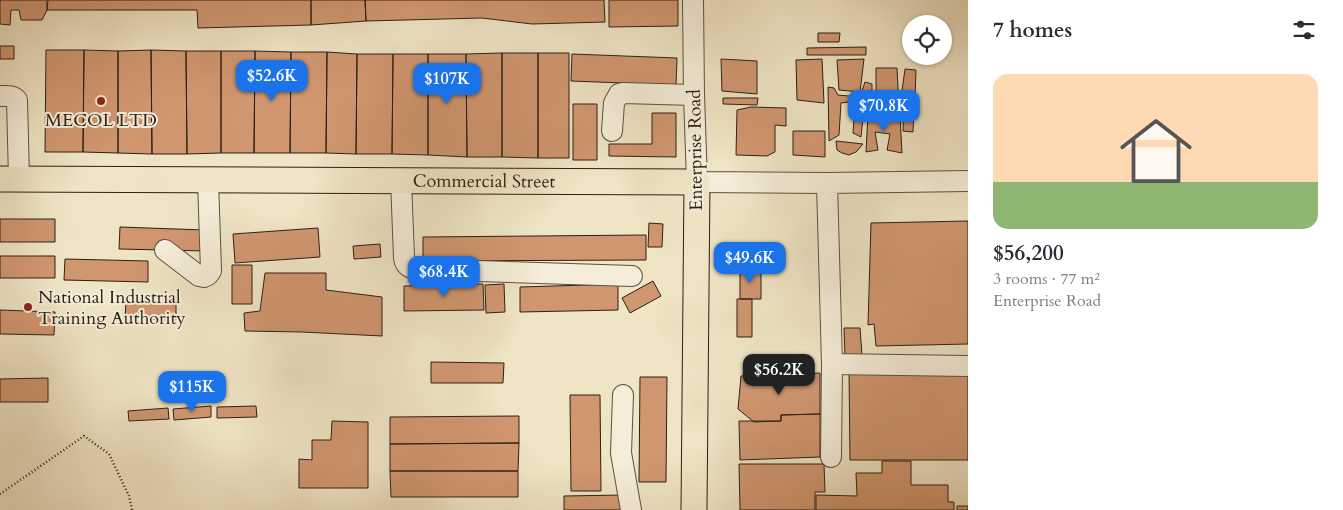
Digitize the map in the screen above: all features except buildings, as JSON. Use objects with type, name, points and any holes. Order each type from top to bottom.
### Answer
[{"type":"main road","name":"Commercial Street","points":[[10,179],[697,182]]},
{"type":"main road","name":"Enterprise Road","points":[[694,510],[697,182]]},
{"type":"street","name":"Enterprise Road","points":[[693,0],[697,182]]},
{"type":"street","points":[[612,131],[614,102],[619,94],[694,95]]},
{"type":"street","points":[[0,96],[10,96],[17,100],[9,139],[10,179]]},
{"type":"street","points":[[165,250],[199,276],[204,277],[208,275],[211,267],[208,180]]},
{"type":"street","points":[[400,180],[404,258],[408,267],[415,269],[632,276]]},
{"type":"street","name":"Commercial Street","points":[[697,182],[968,181]]},
{"type":"street","points":[[827,183],[832,364],[832,457]]},
{"type":"street","points":[[832,364],[968,366]]},
{"type":"street","points":[[623,395],[622,453],[632,510]]},
{"type":"path","points":[[0,494],[84,436],[109,454],[130,496],[132,510]]},
{"type":"place","name":"MECOL LTD","points":[[101,101]]},
{"type":"place","name":"National Industrial Training Authority","points":[[28,307]]}]
